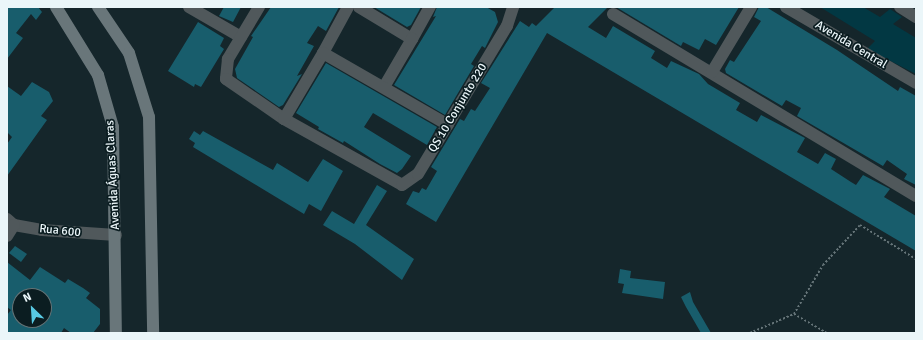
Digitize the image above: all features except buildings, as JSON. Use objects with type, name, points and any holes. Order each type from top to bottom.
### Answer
[{"type":"main road","name":"Avenida Águas Claras","points":[[56,7],[85,49],[109,106],[115,158],[116,333]]},
{"type":"main road","points":[[98,7],[129,54],[149,117],[153,333]]},
{"type":"street","points":[[188,7],[241,37],[260,7]]},
{"type":"street","points":[[284,119],[348,7]]},
{"type":"street","points":[[359,7],[412,39]]},
{"type":"street","points":[[384,87],[430,7]]},
{"type":"street","name":"QS 10 Conjunto 220","points":[[241,37],[228,59],[226,79],[232,86],[284,119],[386,178],[402,185],[412,181],[448,125],[507,26],[513,7]]},
{"type":"street","points":[[712,72],[751,7]]},
{"type":"street","name":"Avenida Central","points":[[786,7],[916,83]]},
{"type":"street","points":[[900,7],[916,17]]},
{"type":"street","points":[[613,14],[712,72],[916,196]]},
{"type":"street","points":[[323,53],[448,125]]},
{"type":"street","name":"Rua 600","points":[[11,222],[71,233],[116,235]]},
{"type":"street","points":[[7,236],[11,222]]},
{"type":"path","points":[[750,333],[794,314],[823,265],[860,224],[916,259]]},
{"type":"path","points":[[794,314],[827,333]]},
{"type":"shaded area","points":[[820,7],[863,7],[880,17],[890,9],[902,17],[893,24],[916,38],[916,74],[867,49],[875,41]]}]
